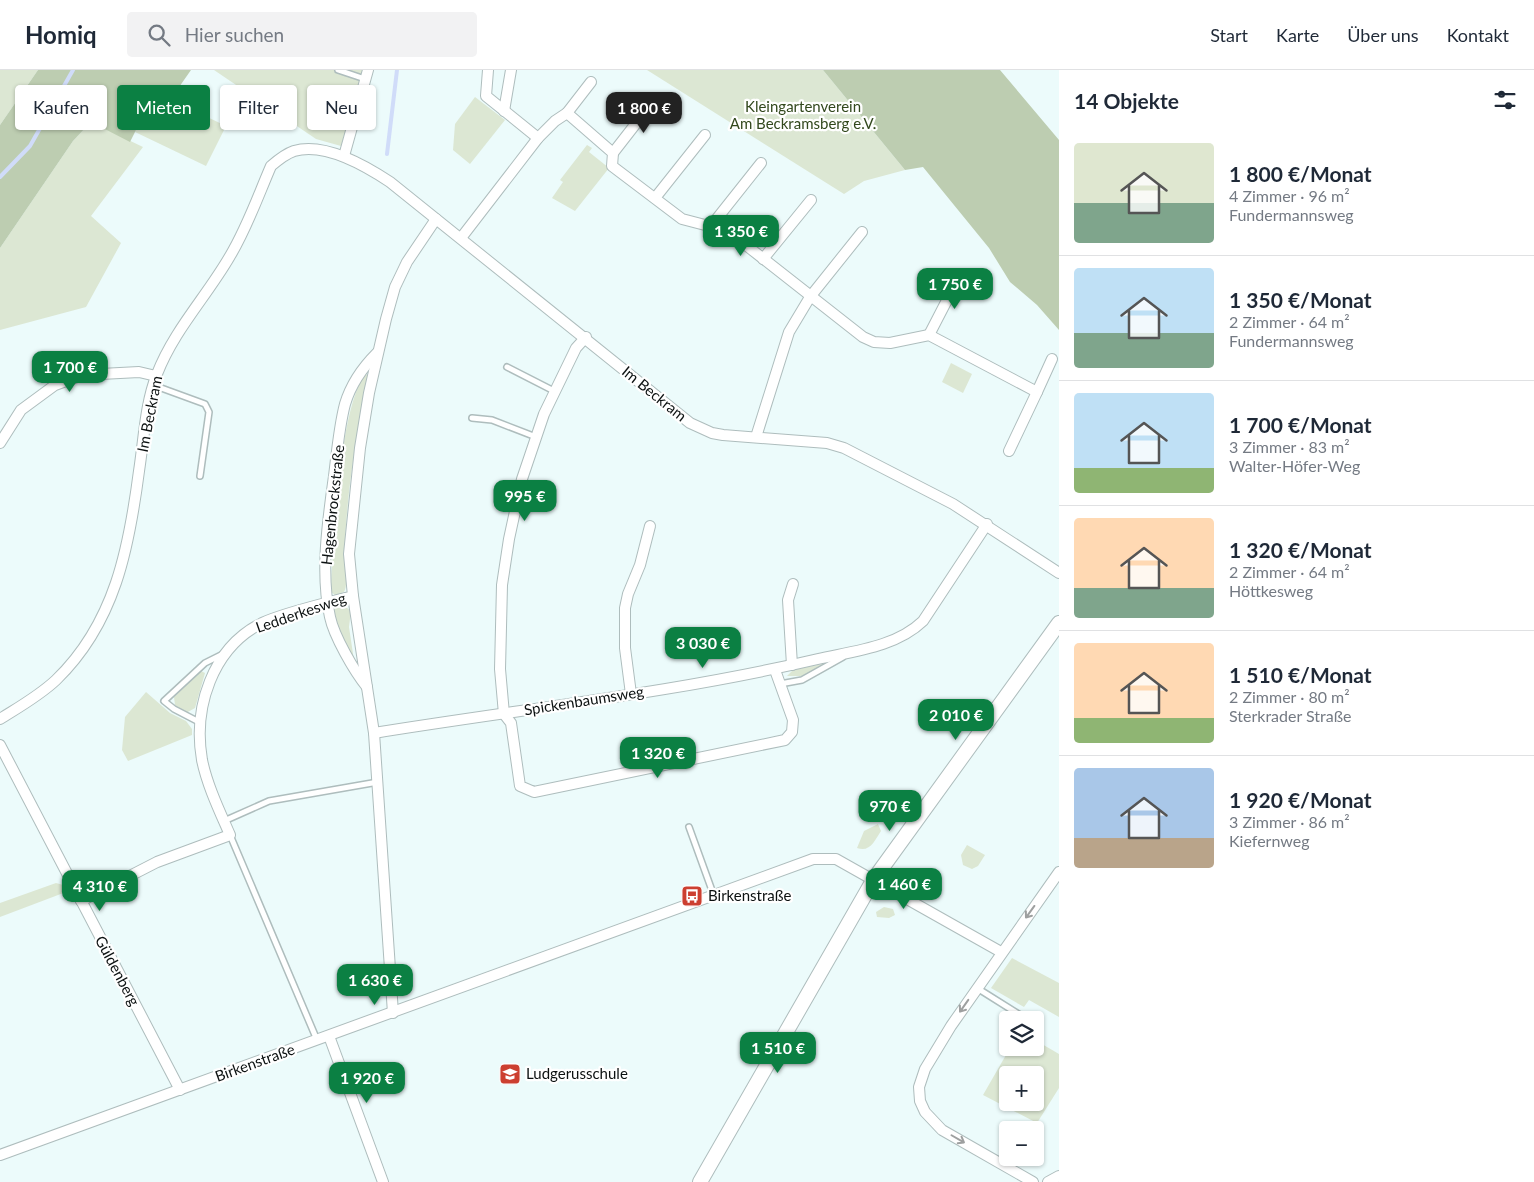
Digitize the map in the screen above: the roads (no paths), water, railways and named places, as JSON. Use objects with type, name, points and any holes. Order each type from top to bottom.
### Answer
[{"type":"main road","points":[[700,1182],[874,879],[1059,623]]},
{"type":"street","points":[[488,70],[486,96],[538,138]]},
{"type":"street","points":[[504,111],[511,70]]},
{"type":"street","points":[[344,156],[367,75]]},
{"type":"street","points":[[461,238],[538,138],[555,121],[567,113],[591,82]]},
{"type":"street","points":[[655,100],[613,153],[612,166],[682,219],[728,232],[863,337],[874,342],[890,343],[929,334],[1037,392]]},
{"type":"street","points":[[567,113],[613,153]]},
{"type":"street","points":[[655,198],[705,135]]},
{"type":"street","name":"Im Beckram","points":[[0,719],[38,694],[72,662],[89,638],[111,598],[130,535],[155,381],[180,328],[230,255],[271,166],[284,156],[295,151],[309,150],[344,156],[366,166],[390,182],[586,337],[690,423],[712,433],[835,445],[924,488],[987,524],[1059,573]]},
{"type":"street","points":[[711,226],[761,163]]},
{"type":"street","points":[[763,259],[811,200]]},
{"type":"street","name":"Hagenbrockstraße","points":[[393,1013],[379,782],[368,687],[353,596],[350,554],[352,513],[366,412],[378,352],[395,287],[407,262],[436,220]]},
{"type":"street","points":[[756,437],[788,332],[810,297],[862,232]]},
{"type":"street","points":[[929,334],[960,275]]},
{"type":"street","points":[[586,337],[576,348],[554,391],[536,437],[520,488],[508,539],[502,586],[500,669],[504,714],[511,723],[520,786],[534,792],[785,740],[790,735],[793,726],[775,670]]},
{"type":"street","name":"Hagenbrockstraße","points":[[368,687],[355,672],[330,618],[326,561],[329,512],[345,403],[356,379],[366,364],[378,352]]},
{"type":"street","points":[[1009,451],[1052,359]]},
{"type":"street","points":[[0,443],[21,410],[55,385],[82,375],[139,372],[155,381]]},
{"type":"street","name":"Spickenbaumsweg","points":[[374,733],[775,670],[886,643],[913,630],[923,620],[987,524]]},
{"type":"street","points":[[631,694],[625,648],[626,608],[628,594],[640,565],[650,526]]},
{"type":"street","points":[[792,665],[788,600],[793,584]]},
{"type":"street","name":"Ledderkesweg","points":[[230,835],[202,762],[199,722],[211,677],[224,653],[241,636],[263,623],[353,596]]},
{"type":"street","name":"Güldenberg","points":[[0,745],[180,1090]]},
{"type":"street","points":[[81,901],[157,862],[230,835]]},
{"type":"street","name":"Birkenstraße","points":[[0,1155],[812,859],[825,857],[836,859],[1001,952]]},
{"type":"street","points":[[1032,1182],[942,1130],[925,1112],[920,1101],[919,1087],[925,1069],[977,988],[1059,872]]},
{"type":"street","points":[[329,1036],[380,1181]]},
{"type":"street","points":[[1048,1182],[1059,1176]]},
{"type":"lane","points":[[338,70],[367,75]]},
{"type":"lane","points":[[507,368],[554,391]]},
{"type":"lane","points":[[155,381],[205,404],[209,412],[200,476]]},
{"type":"lane","points":[[472,418],[492,420],[536,437]]},
{"type":"lane","points":[[780,684],[802,680],[831,665],[851,651]]},
{"type":"lane","points":[[199,722],[174,709],[164,701],[205,663],[224,653]]},
{"type":"lane","points":[[224,821],[269,801],[379,782]]},
{"type":"lane","points":[[689,827],[714,896]]},
{"type":"lane","points":[[230,835],[317,1040]]},
{"type":"lane","points":[[977,988],[1015,1011]]},
{"type":"waterway","points":[[0,177],[30,146],[73,70]]},
{"type":"waterway","points":[[387,154],[397,70]]},
{"type":"place","name":"Birkenstraße","points":[[692,896]]},
{"type":"place","name":"Ludgerusschule","points":[[510,1074]]},
{"type":"park label","name":"Kleingartenverein Am Beckramsberg e.V.","points":[[803,116]]}]
